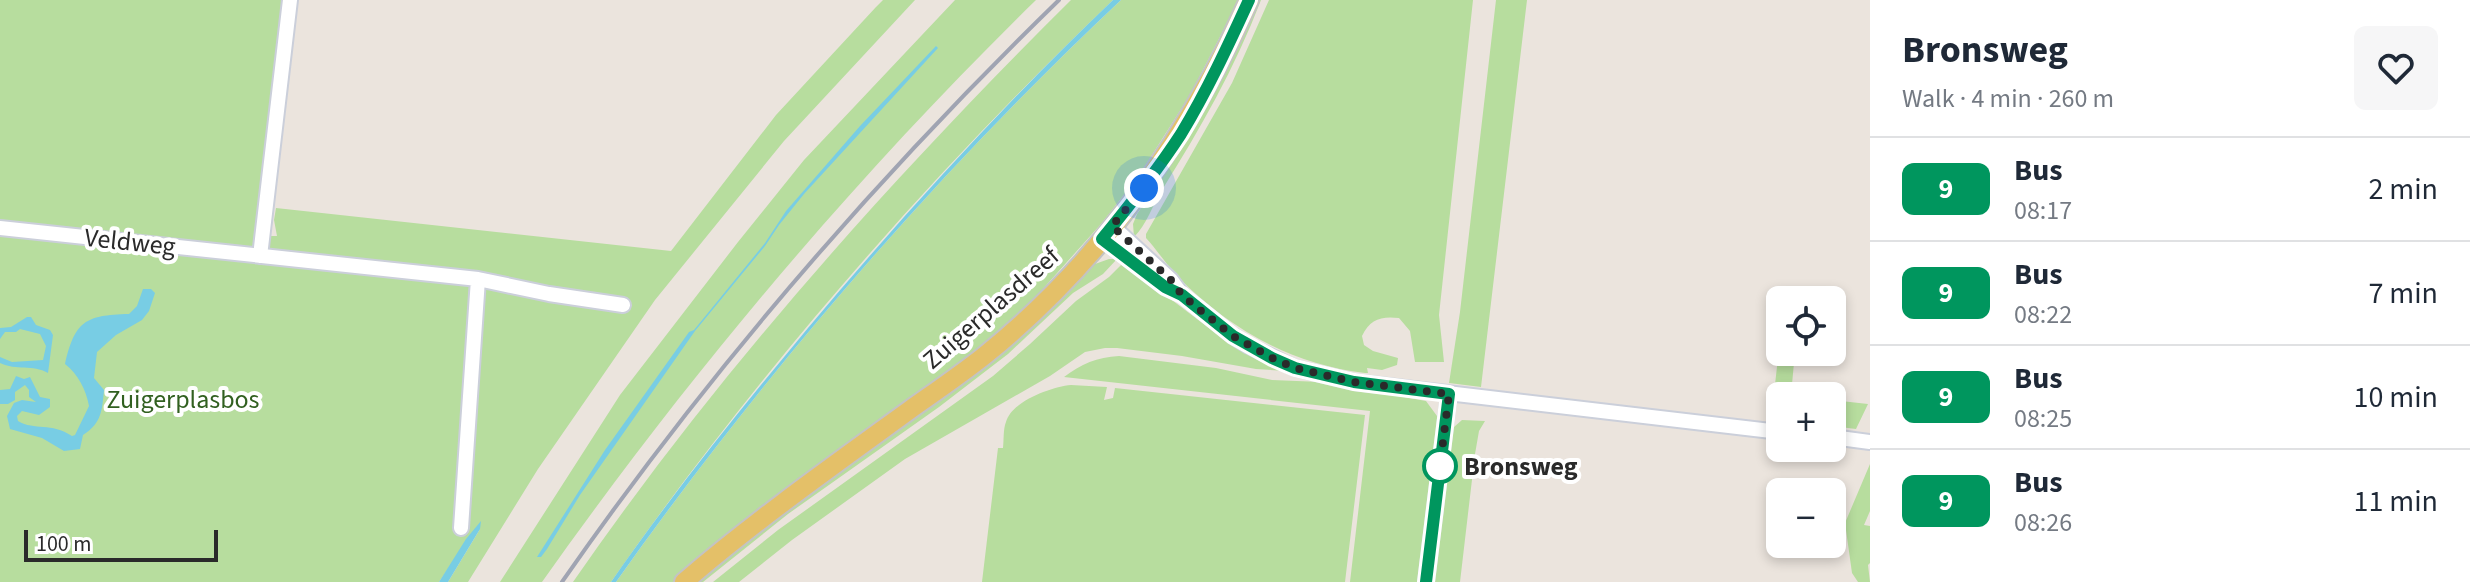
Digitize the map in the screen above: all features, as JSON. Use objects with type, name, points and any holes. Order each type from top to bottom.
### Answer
[{"type":"main road","name":"Zuigerplasdreef","points":[[684,582],[984,356],[1040,305],[1144,188],[1181,134],[1227,51],[1249,0]]},
{"type":"street","points":[[260,256],[290,0]]},
{"type":"street","name":"Veldweg","points":[[0,228],[478,279],[623,305]]},
{"type":"street","points":[[1107,233],[1165,287],[1182,295],[1233,336],[1295,368],[1354,382],[1766,430]]},
{"type":"street","points":[[461,528],[478,279]]},
{"type":"street","points":[[1426,582],[1449,394]]},
{"type":"street","points":[[1846,439],[1870,442]]},
{"type":"green space","name":"Zuigerplasbos","points":[[0,0],[288,0],[265,236],[277,236],[274,220],[276,208],[671,251],[776,115],[876,7],[883,0],[915,0],[784,141],[655,300],[538,469],[468,582],[448,582],[480,529],[439,582],[0,582]]},
{"type":"green space","points":[[955,0],[1036,0],[902,137],[776,280],[656,428],[542,582],[500,582],[620,395],[738,242],[804,160]]},
{"type":"green space","points":[[1071,0],[1113,0],[977,136],[847,279],[725,428],[611,582],[573,582],[687,428],[808,280],[937,138]]},
{"type":"green space","points":[[1121,0],[1239,0],[1190,95],[1138,177],[1101,224],[996,337],[726,538],[673,582],[616,582],[731,428],[854,279],[984,136]]},
{"type":"green space","points":[[1255,0],[1261,0],[1228,74],[1146,221],[1134,237],[1133,224],[1137,214],[1202,110]]},
{"type":"green space","points":[[1269,0],[1473,0],[1439,315],[1444,362],[1415,362],[1410,331],[1399,318],[1381,318],[1372,322],[1362,336],[1364,345],[1373,351],[1398,358],[1397,365],[1382,370],[1367,368],[1368,373],[1365,373],[1338,368],[1287,352],[1240,328],[1218,312],[1177,276],[1146,238],[1232,83]]},
{"type":"green space","points":[[1496,0],[1527,0],[1481,387],[1449,383]]},
{"type":"green space","points":[[1117,259],[1103,274],[1073,293],[1008,354],[788,514],[703,582],[694,582],[1037,321],[1095,264]]},
{"type":"green space","points":[[1123,263],[1234,347],[1287,371],[1117,348],[1085,352],[1050,376],[905,459],[739,582],[713,582],[778,530],[993,376]]},
{"type":"green space","points":[[1119,356],[1216,368],[1272,380],[1321,382],[1426,401],[1437,416],[1437,433],[1422,582],[1350,582],[1370,411],[1064,377],[1090,362]]},
{"type":"green space","points":[[1777,366],[1794,366],[1792,382],[1775,382]]},
{"type":"green space","points":[[1071,385],[1107,387],[1104,400],[1113,398],[1115,388],[1365,415],[1345,582],[982,582],[998,448],[1003,448],[1006,422],[1024,402],[1043,392]]},
{"type":"green space","points":[[1846,402],[1868,404],[1856,429],[1846,428]]},
{"type":"green space","points":[[1462,420],[1485,421],[1479,431],[1475,454],[1460,582],[1432,582],[1449,439],[1454,427]]},
{"type":"green space","points":[[1870,464],[1870,511],[1864,525],[1870,526],[1870,582],[1858,582],[1852,573],[1846,521]]},
{"type":"water","points":[[1113,0],[1121,0],[984,136],[854,279],[731,428],[616,582],[611,582],[706,453],[844,285],[994,119]]},
{"type":"water","points":[[936,46],[938,48],[804,194],[695,331],[580,495],[547,549],[541,557],[537,557],[605,450],[689,332],[694,330],[765,243],[786,211],[860,126]]},
{"type":"water","points":[[143,289],[151,289],[155,293],[149,311],[142,320],[116,335],[97,352],[94,378],[104,390],[101,410],[94,426],[83,435],[80,449],[64,451],[42,438],[10,429],[7,416],[14,403],[22,400],[36,402],[29,397],[25,385],[15,392],[15,400],[0,404],[0,390],[10,389],[16,376],[24,379],[30,377],[40,397],[50,399],[50,407],[39,415],[22,411],[17,416],[18,421],[75,435],[89,406],[81,383],[65,364],[73,339],[78,330],[92,319],[129,314],[137,306]]},
{"type":"water","points":[[31,317],[36,325],[50,330],[53,335],[48,373],[0,363],[0,357],[12,362],[43,360],[46,346],[40,334],[20,329],[5,332],[0,339],[0,328],[11,327]]},
{"type":"water","points":[[481,521],[480,529],[448,582],[439,582],[466,539]]},
{"type":"railway","points":[[562,582],[676,428],[797,279],[925,136],[1059,0]]},
{"type":"bus line","name":"9","points":[[1249,0],[1227,51],[1181,134],[1144,188],[1102,239],[1165,287],[1182,295],[1233,336],[1272,358],[1324,376],[1449,394],[1426,582]]},
{"type":"place","name":"Bronsweg","points":[[1440,466]]},
{"type":"route","points":[[1144,188],[1112,226],[1171,280],[1182,295],[1233,336],[1272,358],[1324,376],[1449,394],[1440,466]]}]
